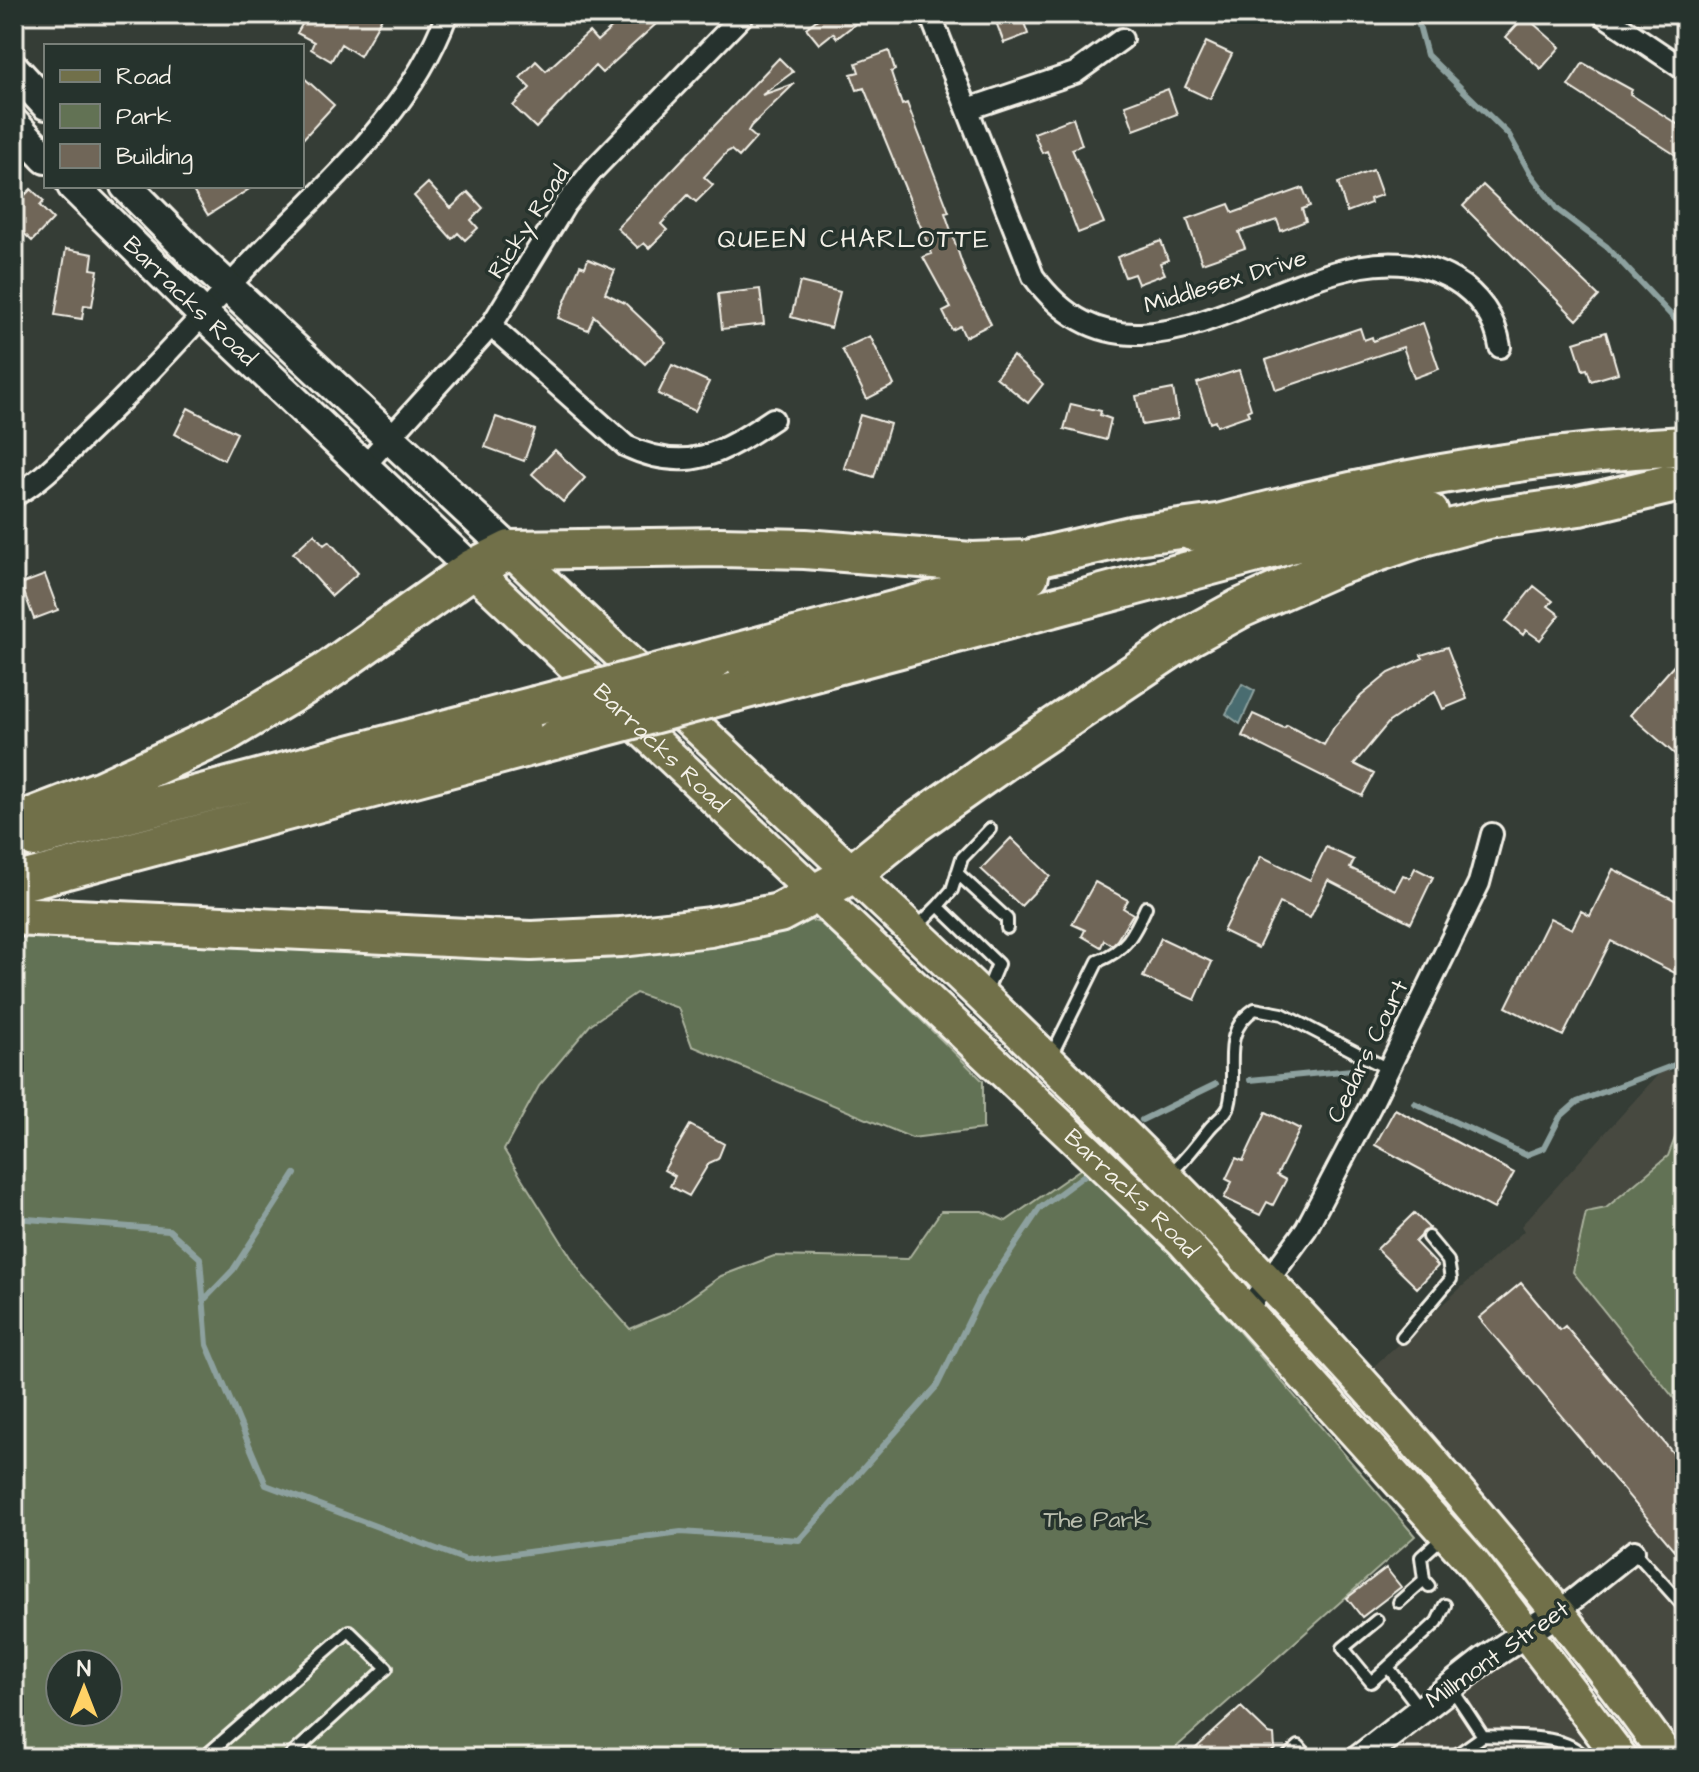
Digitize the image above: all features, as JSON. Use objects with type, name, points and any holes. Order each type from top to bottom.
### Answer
[{"type":"highway","points":[[14,844],[1338,492],[1435,473],[1608,450],[1685,446]]},
{"type":"highway","points":[[14,883],[1370,524],[1522,497],[1676,485]]},
{"type":"highway","points":[[14,916],[531,941],[621,937],[710,927],[779,913],[852,874],[910,827],[1008,758],[1190,636],[1253,602],[1336,566],[1427,535],[1488,519],[1579,506],[1676,485]]},
{"type":"highway","points":[[14,824],[175,758],[249,719],[325,673],[472,569],[510,550],[720,547],[972,562],[1027,560],[1135,535],[1217,524]]},
{"type":"main road","points":[[14,69],[44,102]]},
{"type":"main road","points":[[14,124],[44,156]]},
{"type":"main road","name":"Barracks Road","points":[[75,188],[204,315],[1182,1240],[1446,1533],[1527,1632],[1621,1758]]},
{"type":"main road","name":"Barracks Road","points":[[128,188],[229,287],[1098,1105],[1432,1458],[1558,1612],[1668,1758]]},
{"type":"street","points":[[14,496],[41,479],[315,201],[387,121],[421,73],[447,14]]},
{"type":"street","name":"Ricky Road","points":[[364,466],[491,326],[565,205],[592,171],[744,14]]},
{"type":"street","name":"Middlesex Drive","points":[[930,14],[1033,276],[1046,295],[1080,321],[1120,334],[1168,331],[1341,272],[1401,262],[1442,273],[1463,285],[1489,315],[1500,347]]},
{"type":"street","points":[[1602,14],[1685,70]]},
{"type":"street","points":[[968,109],[1075,73],[1122,39]]},
{"type":"street","points":[[491,326],[626,446],[643,453],[669,459],[710,456],[727,450],[773,419]]},
{"type":"street","name":"Cedars Court","points":[[1268,1282],[1306,1229],[1388,1069],[1479,883],[1492,834]]},
{"type":"street","points":[[1072,1135],[1098,1105]]},
{"type":"street","points":[[1245,1312],[1268,1282]]},
{"type":"street","name":"Millmont Street","points":[[1360,1758],[1450,1686],[1558,1612],[1634,1551]]},
{"type":"lane","points":[[913,931],[952,890],[962,858],[990,829]]},
{"type":"lane","points":[[957,873],[980,900],[1007,919],[1007,928]]},
{"type":"lane","points":[[938,906],[1000,959],[984,998]]},
{"type":"lane","points":[[1049,1059],[1098,961],[1119,953],[1134,935],[1146,907]]},
{"type":"lane","points":[[1166,1177],[1185,1161],[1228,1110],[1229,1067],[1235,1032],[1243,1017],[1255,1009],[1267,1009],[1388,1069]]},
{"type":"lane","points":[[1402,1337],[1451,1279],[1448,1261],[1428,1237]]},
{"type":"lane","points":[[1399,1602],[1426,1583],[1421,1557],[1446,1533]]},
{"type":"lane","points":[[1634,1551],[1685,1608]]},
{"type":"lane","points":[[1373,1627],[1343,1648],[1371,1682],[1435,1620],[1445,1605]]},
{"type":"lane","points":[[203,1758],[349,1631],[387,1668],[288,1758]]},
{"type":"lane","points":[[1392,1660],[1420,1709]]},
{"type":"lane","points":[[1450,1686],[1483,1736]]},
{"type":"lane","points":[[1452,1758],[1483,1736],[1561,1742],[1580,1751],[1585,1758]]},
{"type":"lane","points":[[1286,1758],[1299,1746],[1309,1758]]},
{"type":"shaded area","points":[[1664,1068],[1685,1079],[1685,1754],[1559,1583],[1374,1366],[1524,1231],[1521,1226]]},
{"type":"shaded area","points":[[1527,1632],[1613,1758],[1361,1758]]},
{"type":"green space","name":"The Park","points":[[802,918],[824,924],[983,1081],[983,1129],[912,1138],[692,1046],[678,1008],[636,993],[591,1024],[539,1086],[504,1150],[583,1276],[630,1329],[670,1312],[721,1276],[774,1256],[908,1259],[941,1211],[982,1211],[1006,1221],[1092,1161],[1415,1536],[1164,1758],[14,1758],[14,931],[225,935]]},
{"type":"green space","points":[[1682,1120],[1685,1120],[1685,1412],[1573,1272],[1586,1212],[1606,1208],[1668,1156]]},
{"type":"water","points":[[1242,684],[1255,691],[1240,724],[1226,714]]},
{"type":"building","points":[[308,14],[384,14],[360,56],[341,44],[331,61],[311,49],[314,42],[297,33]]},
{"type":"building","points":[[627,14],[667,14],[602,73],[595,66],[536,128],[513,106],[530,88],[520,78],[536,61],[546,71],[589,32],[597,41]]},
{"type":"building","points":[[824,14],[868,14],[837,38],[833,33],[819,44],[806,28]]},
{"type":"building","points":[[993,14],[1021,14],[1028,34],[1004,43]]},
{"type":"building","points":[[1525,16],[1560,47],[1541,69],[1506,37]]},
{"type":"building","points":[[1206,42],[1232,54],[1210,99],[1185,87]]},
{"type":"building","points":[[889,51],[895,70],[891,72],[902,105],[907,103],[949,212],[945,213],[965,272],[991,324],[965,337],[960,326],[952,330],[943,312],[951,308],[923,257],[932,254],[864,88],[857,90],[851,74],[859,72],[856,63]]},
{"type":"building","points":[[779,58],[793,72],[762,95],[794,84],[751,126],[748,131],[756,138],[739,157],[731,150],[727,152],[704,177],[713,185],[696,202],[688,195],[661,224],[667,230],[649,248],[644,243],[638,248],[617,228]]},
{"type":"building","points":[[1583,63],[1632,90],[1630,94],[1685,129],[1685,161],[1568,86]]},
{"type":"building","points":[[304,78],[334,105],[304,138]]},
{"type":"building","points":[[1168,89],[1177,114],[1134,130],[1125,105]]},
{"type":"building","points":[[1073,118],[1082,145],[1072,149],[1104,223],[1078,233],[1047,151],[1042,153],[1034,133]]},
{"type":"building","points":[[1373,170],[1382,195],[1347,212],[1338,183]]},
{"type":"building","points":[[14,183],[26,194],[31,189],[44,201],[40,206],[53,219],[32,241],[14,224]]},
{"type":"building","points":[[428,183],[451,208],[468,192],[483,208],[471,220],[478,228],[465,240],[458,233],[452,239],[414,196]]},
{"type":"building","points":[[1483,185],[1599,296],[1577,320],[1463,206]]},
{"type":"building","points":[[191,188],[251,188],[208,215]]},
{"type":"building","points":[[1303,188],[1310,206],[1302,209],[1306,221],[1281,231],[1277,220],[1239,232],[1245,248],[1202,263],[1187,219],[1229,204],[1233,213]]},
{"type":"building","points":[[1161,241],[1168,260],[1160,263],[1165,274],[1138,284],[1134,274],[1125,277],[1117,257]]},
{"type":"building","points":[[66,249],[93,254],[91,269],[98,270],[92,306],[84,305],[82,319],[55,315]]},
{"type":"building","points":[[588,259],[615,270],[605,293],[625,303],[666,342],[645,364],[594,316],[588,330],[558,318],[580,265],[585,267]]},
{"type":"building","points":[[800,282],[840,292],[831,328],[791,317]]},
{"type":"building","points":[[760,289],[764,324],[722,329],[718,294]]},
{"type":"building","points":[[1423,323],[1439,369],[1414,378],[1403,347],[1276,390],[1266,360],[1360,328],[1364,340],[1372,337],[1373,341]]},
{"type":"building","points":[[1606,332],[1618,373],[1591,381],[1587,369],[1583,370],[1574,342]]},
{"type":"building","points":[[870,336],[894,385],[867,399],[842,349]]},
{"type":"building","points":[[1013,356],[1043,384],[1028,403],[996,377]]},
{"type":"building","points":[[672,365],[709,382],[695,411],[658,394]]},
{"type":"building","points":[[1239,370],[1251,409],[1247,411],[1249,415],[1217,426],[1215,421],[1210,423],[1197,383]]},
{"type":"building","points":[[1173,389],[1178,419],[1142,425],[1136,396]]},
{"type":"building","points":[[1071,404],[1101,411],[1100,415],[1111,419],[1106,440],[1064,429]]},
{"type":"building","points":[[188,408],[237,433],[224,460],[175,434]]},
{"type":"building","points":[[860,415],[890,424],[874,477],[844,468]]},
{"type":"building","points":[[496,417],[535,430],[524,461],[485,447]]},
{"type":"building","points":[[555,450],[585,478],[563,502],[532,474]]},
{"type":"building","points":[[314,534],[324,545],[329,541],[358,573],[332,596],[293,553]]},
{"type":"building","points":[[45,575],[58,610],[34,619],[21,584]]},
{"type":"building","points":[[1534,586],[1553,601],[1548,606],[1560,615],[1540,640],[1526,630],[1523,635],[1506,621]]},
{"type":"building","points":[[1447,647],[1467,699],[1443,709],[1435,691],[1389,722],[1354,764],[1374,774],[1362,796],[1242,736],[1253,714],[1284,728],[1287,725],[1324,745],[1334,727],[1361,696],[1389,673],[1423,658],[1421,655]]},
{"type":"building","points":[[1685,653],[1685,763],[1630,715]]},
{"type":"building","points":[[1011,838],[1050,876],[1021,906],[981,869]]},
{"type":"building","points":[[1326,847],[1354,860],[1350,868],[1395,890],[1403,875],[1410,878],[1415,868],[1433,877],[1411,923],[1328,880],[1310,918],[1280,903],[1258,948],[1223,931],[1261,856],[1310,880]]},
{"type":"building","points":[[1613,869],[1685,905],[1685,978],[1611,941],[1563,1036],[1506,1007],[1550,918],[1572,929],[1581,911],[1590,916]]},
{"type":"building","points":[[1095,882],[1128,900],[1123,908],[1133,914],[1117,940],[1112,945],[1104,940],[1101,947],[1082,936],[1085,930],[1072,924]]},
{"type":"building","points":[[1161,938],[1212,962],[1195,1000],[1143,977]]},
{"type":"building","points":[[1395,1109],[1514,1173],[1494,1209],[1375,1145]]},
{"type":"building","points":[[1266,1112],[1300,1129],[1277,1175],[1286,1180],[1273,1205],[1267,1202],[1260,1215],[1224,1198],[1232,1182],[1226,1179],[1236,1158],[1243,1161]]},
{"type":"building","points":[[690,1125],[724,1144],[718,1159],[709,1163],[689,1196],[670,1186],[675,1176],[664,1170]]},
{"type":"building","points":[[1414,1213],[1429,1228],[1415,1242],[1438,1266],[1417,1288],[1377,1249]]},
{"type":"building","points":[[1521,1283],[1560,1330],[1565,1326],[1685,1467],[1685,1563],[1479,1318]]},
{"type":"building","points":[[1386,1568],[1401,1587],[1362,1617],[1347,1598]]},
{"type":"building","points":[[1241,1707],[1269,1734],[1274,1735],[1275,1749],[1263,1758],[1185,1758]]},
{"type":"waterway","points":[[1416,14],[1427,55],[1509,135],[1530,173],[1558,210],[1607,247],[1685,330]]},
{"type":"waterway","points":[[1414,1103],[1526,1155],[1544,1148],[1560,1117],[1577,1102],[1685,1061]]},
{"type":"waterway","points":[[1250,1080],[1352,1070]]},
{"type":"waterway","points":[[1142,1120],[1216,1084]]},
{"type":"waterway","points":[[203,1301],[233,1270],[295,1174]]},
{"type":"waterway","points":[[14,1218],[169,1230],[200,1258],[207,1345],[266,1485],[466,1560],[681,1532],[799,1540],[937,1386],[981,1296],[1040,1208],[1086,1174]]},
{"type":"district","name":"QUEEN CHARLOTTE","points":[[854,238]]}]
